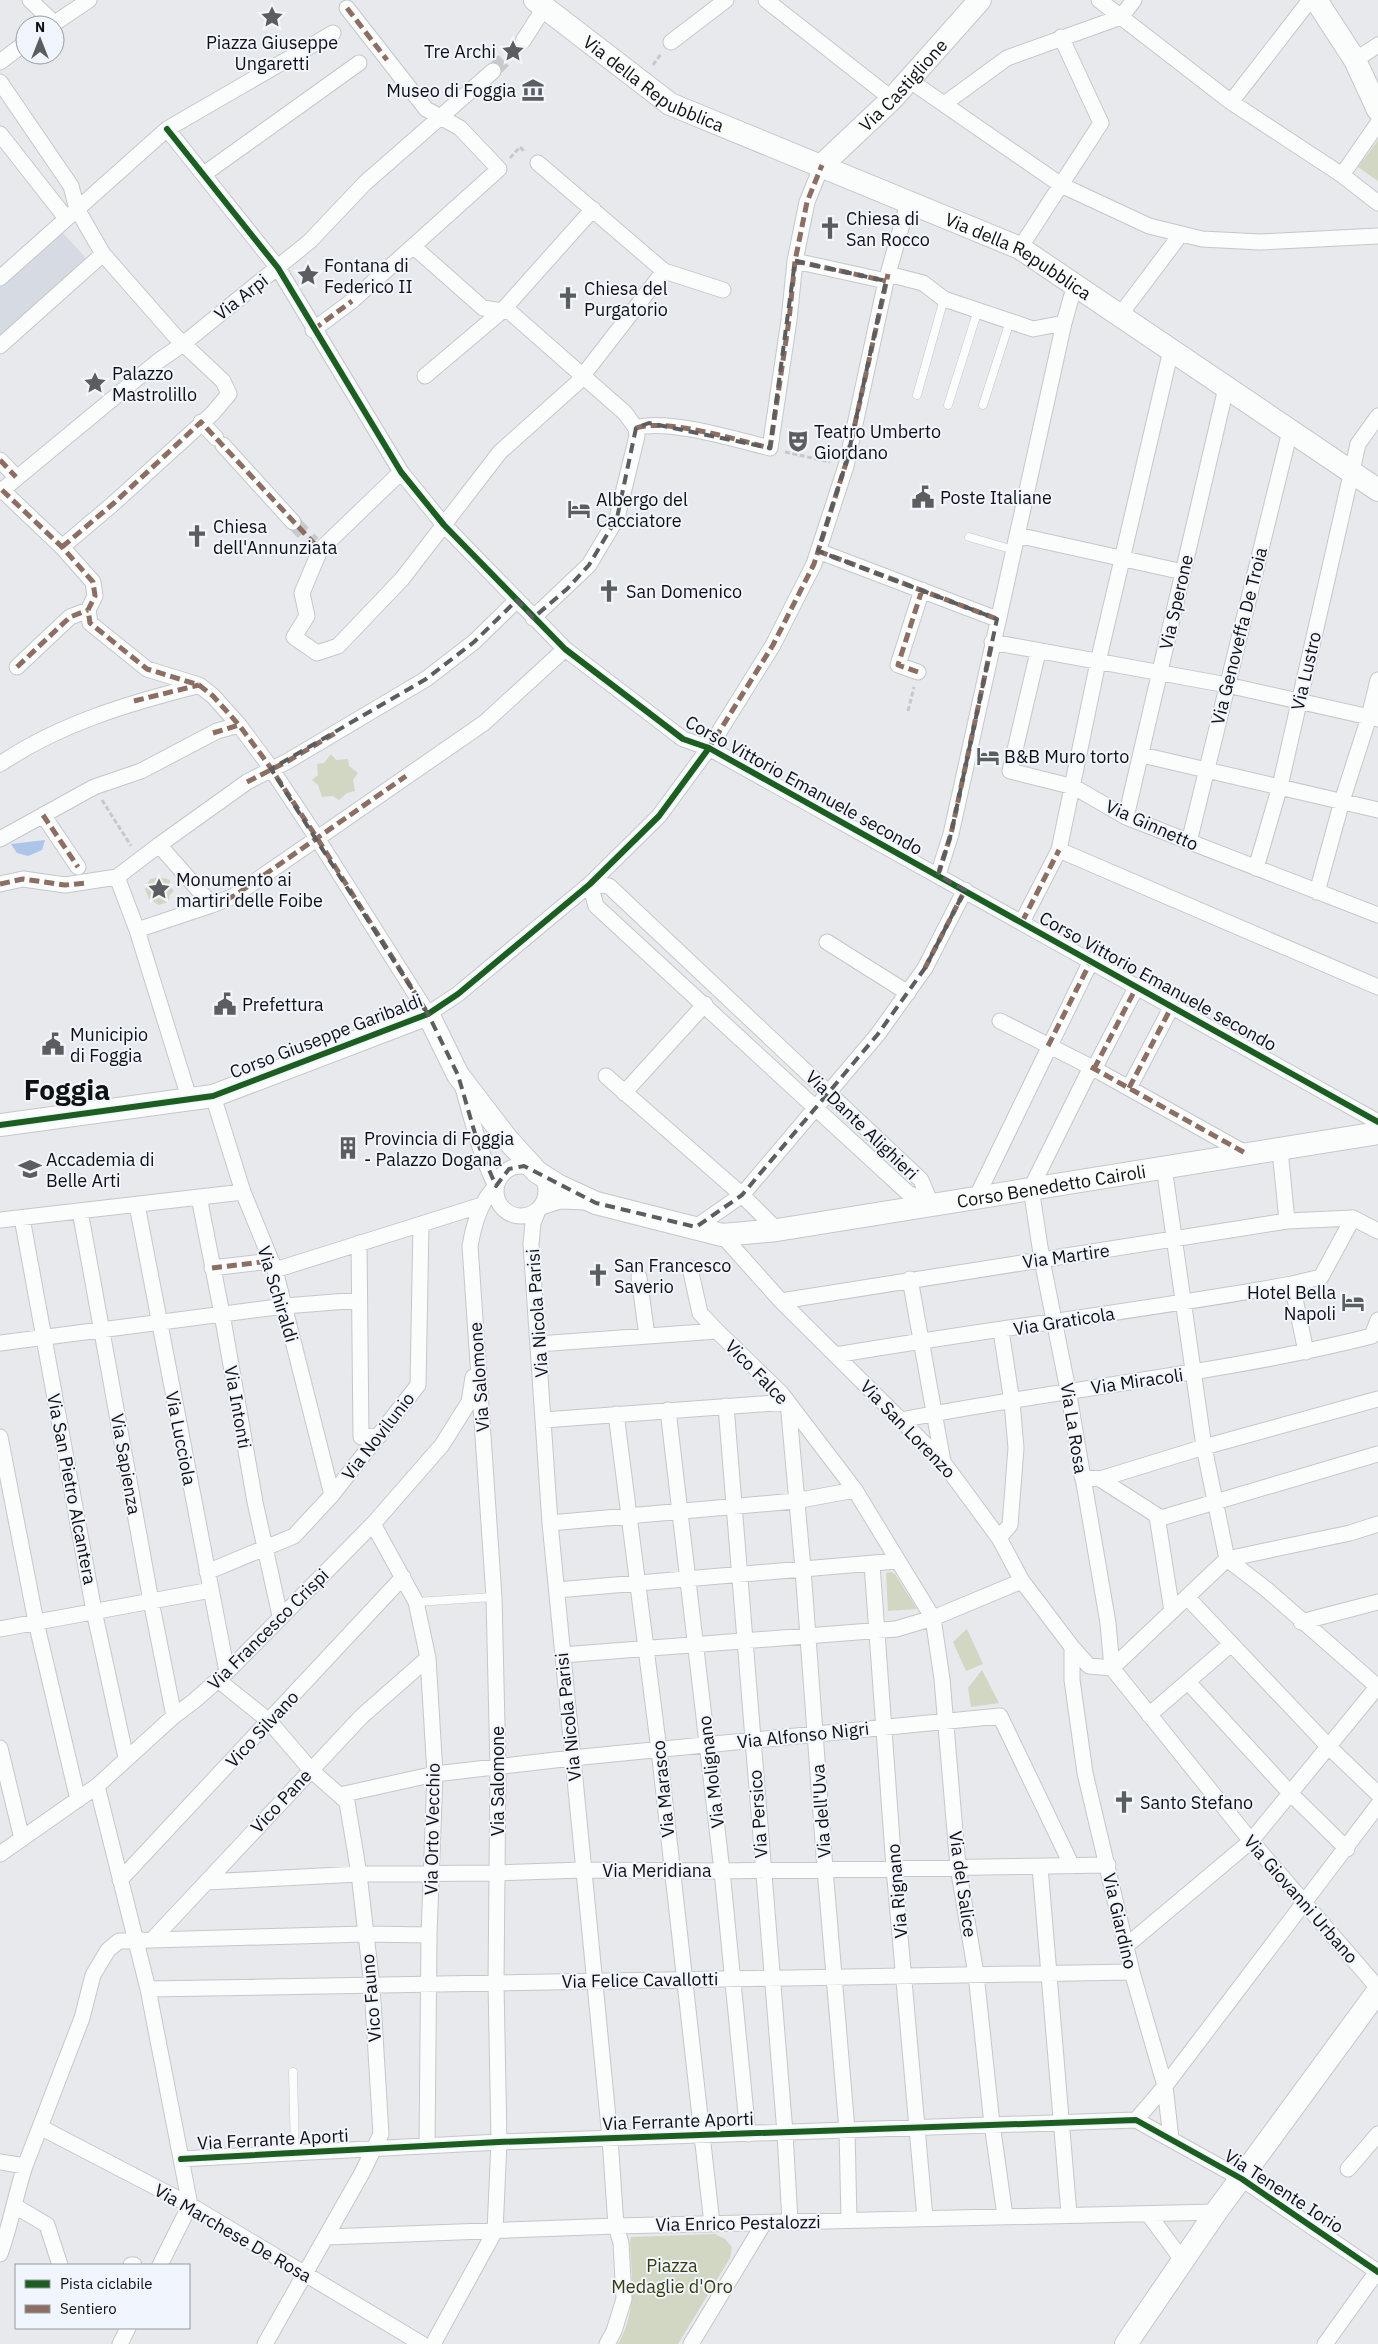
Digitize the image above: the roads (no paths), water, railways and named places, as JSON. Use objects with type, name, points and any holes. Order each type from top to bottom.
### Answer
[{"type":"street","points":[[30,0],[44,15]]},
{"type":"street","points":[[65,16],[89,0]]},
{"type":"street","points":[[671,42],[726,0]]},
{"type":"street","points":[[766,0],[892,99]]},
{"type":"street","name":"Via Castiglione","points":[[822,165],[892,99],[980,0]]},
{"type":"street","points":[[1099,0],[1231,102],[1342,175],[1378,203]]},
{"type":"street","points":[[944,104],[1007,58],[1060,37],[1121,17],[1134,0]]},
{"type":"street","points":[[1231,102],[1310,0]]},
{"type":"street","points":[[1316,0],[1355,60],[1378,110]]},
{"type":"street","points":[[523,41],[543,3]]},
{"type":"street","name":"Via della Repubblica","points":[[543,3],[670,104],[1020,248],[1378,490]]},
{"type":"street","points":[[313,330],[352,302],[499,169],[460,128],[442,116],[426,109],[347,8]]},
{"type":"street","points":[[0,278],[167,129],[334,33]]},
{"type":"street","points":[[1020,248],[1101,123],[1060,37]]},
{"type":"street","points":[[1355,60],[1378,46]]},
{"type":"street","points":[[0,62],[15,51]]},
{"type":"street","points":[[204,174],[358,63]]},
{"type":"street","name":"Via Arpi","points":[[1,491],[157,362],[183,344],[310,241],[365,183],[493,71]]},
{"type":"street","points":[[909,80],[1060,185],[1149,226],[1202,239],[1260,242],[1378,236]]},
{"type":"street","points":[[0,82],[71,186],[72,213]]},
{"type":"street","points":[[1342,175],[1378,123]]},
{"type":"street","name":"Corso Vittorio Emanuele secondo","points":[[167,129],[278,268],[313,330],[401,472],[444,524],[533,618],[566,649],[683,739],[709,748],[1378,1122]]},
{"type":"street","points":[[0,134],[24,165],[72,213],[103,254],[183,344],[223,381],[229,394],[212,414],[62,548]]},
{"type":"street","points":[[24,165],[46,149]]},
{"type":"street","points":[[538,163],[664,271],[695,283],[723,290]]},
{"type":"street","points":[[636,428],[649,424],[664,426],[770,448],[789,320],[795,261],[807,202],[822,165]]},
{"type":"street","name":"Corso Giuseppe Garibaldi","points":[[0,1125],[190,1101],[213,1096],[428,1014],[458,994],[590,884],[659,816],[709,748],[773,645],[816,558],[846,463],[887,277],[908,203]]},
{"type":"street","points":[[425,376],[502,311],[593,209]]},
{"type":"street","points":[[1120,315],[1181,234]]},
{"type":"street","points":[[414,247],[483,308],[510,312],[624,413],[636,428],[635,444],[625,489],[617,518],[605,542],[589,565],[533,618]]},
{"type":"street","points":[[0,346],[103,254]]},
{"type":"street","points":[[795,261],[922,283],[944,299],[1033,329],[1064,323]]},
{"type":"street","points":[[401,472],[316,547],[302,593],[307,616],[294,637],[317,653],[338,646],[402,578],[500,452],[582,377],[664,271]]},
{"type":"street","points":[[938,875],[951,834],[997,619],[1064,323],[1075,284]]},
{"type":"street","points":[[1022,922],[1059,850],[1074,787],[1098,662],[1170,350]]},
{"type":"street","name":"Via Sperone","points":[[1126,817],[1142,756],[1226,388]]},
{"type":"street","name":"Via Lustro","points":[[1256,868],[1280,786],[1358,444],[1378,416]]},
{"type":"street","points":[[201,422],[293,522]]},
{"type":"street","name":"Via Genoveffa De Troia","points":[[1188,842],[1290,431]]},
{"type":"street","points":[[0,460],[16,477]]},
{"type":"street","points":[[1,491],[62,548],[93,582],[95,596],[88,610],[90,623],[147,670],[199,685],[213,696],[239,725],[271,769],[317,838],[428,1014],[458,1075],[486,1168],[496,1186],[498,1202],[509,1213],[525,1215],[560,1201],[596,1203]]},
{"type":"street","points":[[1017,535],[1183,572]]},
{"type":"street","points":[[816,558],[922,590],[997,619]]},
{"type":"street","points":[[916,679],[898,665],[922,590]]},
{"type":"street","points":[[0,884],[23,879],[64,885],[117,878],[140,859],[247,782],[337,732],[426,679],[454,659],[516,600]]},
{"type":"street","points":[[17,667],[70,617],[88,610]]},
{"type":"street","points":[[992,642],[1227,686],[1374,718]]},
{"type":"street","points":[[137,930],[234,896],[484,723],[566,649]]},
{"type":"street","name":"Via Ginnetto","points":[[1038,652],[1010,771],[1074,787],[1126,817],[1378,916]]},
{"type":"street","points":[[1317,892],[1342,801],[1374,718],[1378,680]]},
{"type":"street","points":[[0,764],[30,744],[134,701],[199,685]]},
{"type":"street","points":[[0,839],[94,787],[141,770],[213,733],[239,725]]},
{"type":"street","points":[[1142,756],[1206,772],[1280,786],[1378,810]]},
{"type":"street","points":[[43,815],[78,867]]},
{"type":"street","points":[[160,845],[212,905]]},
{"type":"street","points":[[1059,850],[1378,987]]},
{"type":"street","points":[[117,878],[137,930],[190,1101]]},
{"type":"street","name":"Via Dante Alighieri","points":[[590,884],[609,886],[829,1092],[920,1180],[931,1204],[908,1193],[816,1106],[596,906],[590,884]]},
{"type":"street","points":[[696,1226],[742,1195],[829,1092],[908,993],[925,968],[965,890]]},
{"type":"street","points":[[826,942],[908,993]]},
{"type":"street","points":[[976,1198],[1048,1046],[1091,961]]},
{"type":"street","points":[[1031,1188],[1137,986]]},
{"type":"street","points":[[624,1093],[705,1004]]},
{"type":"street","points":[[1129,1088],[1172,1006]]},
{"type":"street","points":[[1000,1021],[1093,1068],[1247,1154]]},
{"type":"street","points":[[458,1075],[507,1139],[537,1172],[545,1186],[543,1202],[539,1208]]},
{"type":"street","points":[[606,1076],[742,1195],[777,1230]]},
{"type":"street","name":"Via Schiraldi","points":[[213,1096],[243,1192],[273,1265],[332,1495]]},
{"type":"street","name":"Corso Benedetto Cairoli","points":[[722,1235],[777,1230],[1378,1133]]},
{"type":"street","points":[[1280,1150],[1287,1221]]},
{"type":"street","points":[[496,1186],[499,1179],[509,1169],[524,1166],[571,1193],[596,1203],[696,1226],[722,1235]]},
{"type":"street","points":[[1126,1946],[1251,1841],[1378,1686],[1266,1589],[1227,1560],[1214,1504],[1204,1447],[1164,1167]]},
{"type":"street","name":"Via Salomone","points":[[433,2344],[495,2231],[499,2142],[496,1983],[498,1768],[494,1597],[470,1246],[474,1226],[482,1205],[496,1186]]},
{"type":"street","name":"Via La Rosa","points":[[1031,1188],[1042,1260],[1068,1390],[1108,1623],[1112,1668]]},
{"type":"street","points":[[0,1220],[243,1192]]},
{"type":"street","name":"Via Intonti","points":[[199,1197],[255,1502],[280,1616]]},
{"type":"street","name":"Via Lucciola","points":[[137,1205],[208,1572],[222,1676]]},
{"type":"street","points":[[212,1268],[273,1265],[359,1243],[482,1205]]},
{"type":"street","name":"Via Nicola Parisi","points":[[539,1208],[534,1223],[531,1244],[550,1523],[610,2138],[616,2226]]},
{"type":"street","name":"Via Sapienza","points":[[80,1211],[151,1601],[174,1716]]},
{"type":"street","name":"Via San Pietro Alcantera","points":[[22,1218],[94,1611],[126,1758]]},
{"type":"street","points":[[1353,1218],[1378,1231]]},
{"type":"street","name":"Via Martire","points":[[780,1301],[1287,1221],[1353,1218]]},
{"type":"street","name":"Via Graticola","points":[[836,1355],[920,1341],[1000,1331],[1054,1321],[1183,1304],[1321,1277],[1353,1218]]},
{"type":"street","name":"Via Novilunio","points":[[208,1572],[294,1536],[332,1495],[418,1385],[421,1224]]},
{"type":"street","name":"Via San Lorenzo","points":[[722,1235],[780,1301],[943,1462],[998,1538],[1022,1581],[1072,1647],[1089,1666],[1112,1668]]},
{"type":"street","points":[[359,1243],[360,1438],[379,1436]]},
{"type":"street","points":[[690,1268],[700,1313],[717,1330]]},
{"type":"street","points":[[639,1276],[647,1336]]},
{"type":"street","points":[[910,1279],[943,1462]]},
{"type":"street","points":[[1292,1284],[1306,1352]]},
{"type":"street","points":[[0,1342],[285,1306],[359,1300]]},
{"type":"street","name":"Via Miracoli","points":[[901,1420],[1012,1402],[1068,1390],[1193,1373],[1306,1352],[1372,1336],[1378,1320]]},
{"type":"street","name":"Vico Falce","points":[[538,1344],[717,1330],[788,1402],[855,1490],[897,1562]]},
{"type":"street","points":[[998,1538],[1010,1525],[1012,1515],[1016,1448],[1012,1402],[1000,1331]]},
{"type":"street","name":"Via Francesco Crispi","points":[[0,1854],[97,1786],[126,1758],[222,1676],[373,1524],[442,1445],[468,1402],[477,1356]]},
{"type":"street","points":[[1082,1477],[1100,1479],[1204,1447],[1378,1400]]},
{"type":"street","points":[[544,1420],[788,1402]]},
{"type":"street","name":"Via dell'Uva","points":[[788,1402],[795,1501],[809,1636],[825,1869],[848,2130],[849,2220]]},
{"type":"street","name":"Via Persico","points":[[726,1406],[785,2133],[790,2222]]},
{"type":"street","name":"Via Molignano","points":[[668,1410],[722,1871],[748,2134]]},
{"type":"street","name":"Via Marasco","points":[[616,1414],[659,1750],[683,1980],[712,2224]]},
{"type":"street","points":[[0,1437],[36,1622],[78,1800]]},
{"type":"street","points":[[1100,1479],[1161,1518],[1214,1504],[1378,1454]]},
{"type":"street","points":[[550,1523],[795,1501],[855,1490]]},
{"type":"street","points":[[1156,1516],[1172,1611]]},
{"type":"street","name":"Via Orto Vecchio","points":[[373,1524],[416,1602],[428,1658],[435,1774],[429,1935],[427,2146]]},
{"type":"street","points":[[1112,1668],[1227,1560],[1350,1533],[1378,1524]]},
{"type":"street","points":[[557,1590],[897,1562]]},
{"type":"street","name":"Via del Salice","points":[[897,1562],[933,1618],[946,1721],[958,1867],[976,1974],[992,2124],[1005,2216]]},
{"type":"street","name":"Via Rignano","points":[[872,1564],[894,1868],[926,2218]]},
{"type":"street","name":"Vico Silvano","points":[[120,1880],[403,1578]]},
{"type":"street","points":[[562,1655],[896,1629],[933,1618],[1022,1581]]},
{"type":"street","points":[[0,1629],[211,1590]]},
{"type":"street","points":[[1187,1597],[1329,1747],[1378,1794]]},
{"type":"street","points":[[1302,1622],[1378,1602]]},
{"type":"street","points":[[1149,1714],[1231,1644]]},
{"type":"street","name":"Via Giardino","points":[[1072,1647],[1075,1702],[1085,1773],[1132,1972],[1165,2086],[1170,2139]]},
{"type":"street","name":"Vico Pane","points":[[145,1940],[206,1882],[362,1716],[428,1658]]},
{"type":"street","name":"Via Giovanni Urbano","points":[[1112,1668],[1251,1841],[1306,1903],[1378,1990]]},
{"type":"street","name":"Vico Fauno","points":[[222,1676],[269,1721],[311,1770],[348,1802],[359,1874],[372,1986],[381,2134],[375,2149],[327,2237],[265,2344]]},
{"type":"street","points":[[1188,1682],[1290,1793],[1347,1849]]},
{"type":"street","name":"Via Alfonso Nigri","points":[[340,1795],[435,1774],[572,1758],[1000,1716],[1072,1866]]},
{"type":"street","points":[[0,1748],[22,1839]]},
{"type":"street","points":[[97,1786],[120,1880],[145,1940],[148,1989],[183,2177],[190,2205],[160,2264]]},
{"type":"street","points":[[1170,2139],[1136,2120],[1165,2086],[1306,1903],[1378,1805]]},
{"type":"street","name":"Via Meridiana","points":[[206,1882],[359,1874],[1108,1865]]},
{"type":"street","points":[[1040,1867],[1069,2214]]},
{"type":"street","points":[[0,2254],[25,2166],[82,2018],[93,1975],[108,1950],[119,1941],[366,1934],[429,1935]]},
{"type":"street","name":"Via Felice Cavallotti","points":[[148,1989],[1132,1972]]},
{"type":"street","points":[[1128,2343],[1216,2212],[1242,2179],[1378,1990]]},
{"type":"street","name":"Via Ferrante Aporti","points":[[181,2159],[499,2142],[1136,2120]]},
{"type":"street","name":"Via Marchese De Rosa","points":[[40,2127],[190,2205],[422,2344]]},
{"type":"street","points":[[1348,2169],[1378,2134]]},
{"type":"street","name":"Via Tenente Iorio","points":[[1170,2139],[1242,2179],[1378,2271]]},
{"type":"street","points":[[0,2162],[25,2166]]},
{"type":"street","points":[[15,2206],[47,2226],[60,2264]]},
{"type":"street","name":"Via Enrico Pestalozzi","points":[[327,2237],[616,2226],[1216,2212]]},
{"type":"street","points":[[1149,2215],[1183,2261]]},
{"type":"street","points":[[691,2344],[764,2222]]},
{"type":"street","points":[[607,2344],[614,2332],[624,2299],[621,2243],[616,2226]]},
{"type":"street","points":[[1325,2344],[1378,2271]]},
{"type":"street","points":[[120,2344],[128,2329]]},
{"type":"lane","points":[[917,395],[944,299]]},
{"type":"lane","points":[[948,406],[978,310]]},
{"type":"lane","points":[[982,406],[1010,321]]},
{"type":"lane","points":[[969,537],[1014,550]]},
{"type":"lane","points":[[416,1602],[494,1597]]},
{"type":"lane","points":[[293,2072],[295,2152]]},
{"type":"water","points":[[45,840],[42,850],[28,856],[17,853],[11,844]]},
{"type":"tunnel","points":[[493,71],[523,41]]},
{"type":"tunnel","points":[[293,522],[313,543]]},
{"type":"place","name":"Piazza Giuseppe Ungaretti","points":[[272,17]]},
{"type":"place","name":"Tre Archi","points":[[513,51]]},
{"type":"place","name":"Museo di Foggia","points":[[533,90]]},
{"type":"place","name":"Chiesa di San Rocco","points":[[830,228]]},
{"type":"place","name":"Fontana di Federico II","points":[[308,275]]},
{"type":"place","name":"Chiesa del Purgatorio","points":[[568,298]]},
{"type":"place","name":"Palazzo Mastrolillo","points":[[95,383]]},
{"type":"place","name":"Teatro Umberto Giordano","points":[[798,441]]},
{"type":"place","name":"Poste Italiane","points":[[923,497]]},
{"type":"place","name":"Albergo del Cacciatore","points":[[579,509]]},
{"type":"place","name":"Chiesa dell'Annunziata","points":[[197,536]]},
{"type":"place","name":"San Domenico","points":[[609,591]]},
{"type":"place","name":"B&B Muro torto","points":[[988,756]]},
{"type":"place","name":"Monumento ai martiri delle Foibe","points":[[159,889]]},
{"type":"place","name":"Prefettura","points":[[225,1004]]},
{"type":"place","name":"Municipio di Foggia","points":[[53,1044]]},
{"type":"place","name":"Provincia di Foggia - Palazzo Dogana","points":[[348,1148]]},
{"type":"place","name":"Accademia di Belle Arti","points":[[30,1169]]},
{"type":"place","name":"San Francesco Saverio","points":[[598,1275]]},
{"type":"place","name":"Hotel Bella Napoli","points":[[1353,1302]]},
{"type":"place","name":"Santo Stefano","points":[[1124,1802]]},
{"type":"district","name":"Foggia","points":[[67,1089]]},
{"type":"park label","name":"Piazza Medaglie d'Oro","points":[[672,2275]]}]
